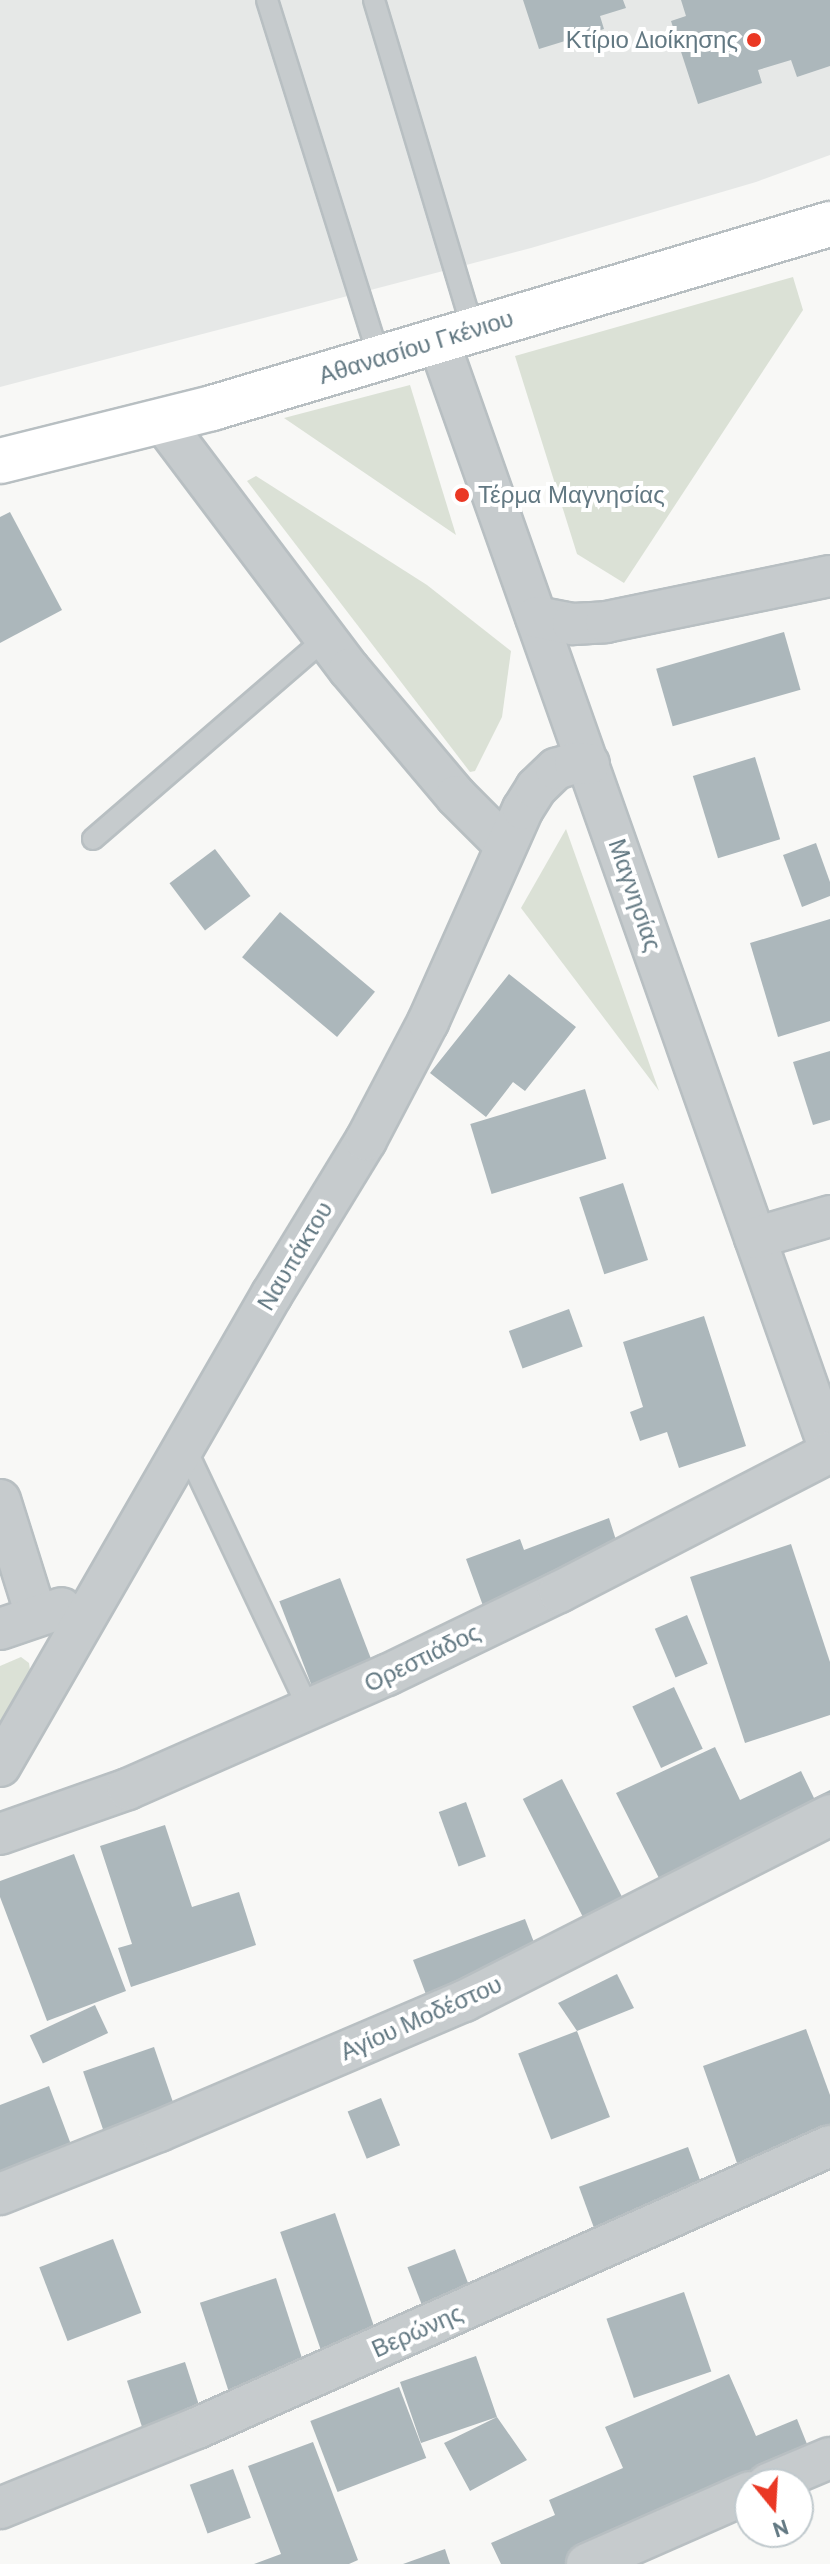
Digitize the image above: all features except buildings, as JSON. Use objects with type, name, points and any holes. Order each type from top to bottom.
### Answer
[{"type":"street","name":"Αθανασίου Γκένιου","points":[[0,461],[162,421],[830,224]]},
{"type":"street","name":"Μαγνησίας","points":[[456,335],[536,617],[830,1451]]},
{"type":"street","points":[[162,421],[326,638],[456,796],[505,845]]},
{"type":"street","points":[[536,617],[573,624],[606,622],[830,576]]},
{"type":"street","name":"Ναυπάκτου","points":[[0,1766],[184,1445],[366,1140],[428,1022],[523,809],[546,777],[565,764],[589,764]]},
{"type":"street","points":[[755,1238],[830,1216]]},
{"type":"street","name":"Ορεστιάδος","points":[[0,1834],[128,1789],[310,1711],[559,1592],[830,1451]]},
{"type":"street","points":[[0,1500],[18,1622],[97,1599]]},
{"type":"street","name":"Αγίου Μοδέστου","points":[[0,2194],[159,2131],[464,2001],[830,1815]]},
{"type":"street","name":"Βερώνης","points":[[0,2508],[197,2428],[830,2146]]},
{"type":"street","points":[[806,2468],[830,2458]]},
{"type":"street","points":[[587,2564],[734,2499]]},
{"type":"lane","points":[[267,0],[379,358]]},
{"type":"lane","points":[[374,0],[456,335]]},
{"type":"lane","points":[[93,839],[326,638]]},
{"type":"lane","points":[[184,1445],[310,1711]]},
{"type":"shaded area","points":[[0,0],[830,0],[830,155],[756,182],[531,248],[0,387]]},
{"type":"shaded area","points":[[793,277],[803,310],[624,583],[577,554],[515,356]]},
{"type":"shaded area","points":[[410,385],[456,535],[284,418]]},
{"type":"shaded area","points":[[256,476],[427,585],[511,651],[502,717],[475,771],[470,772],[247,481]]},
{"type":"shaded area","points":[[566,829],[659,1091],[521,908]]},
{"type":"shaded area","points":[[21,1657],[29,1663],[30,1670],[0,1724],[0,1666]]},
{"type":"place","name":"Κτίριο Διοίκησης","points":[[754,40]]},
{"type":"place","name":"Τέρμα Μαγνησίας","points":[[462,495]]}]
